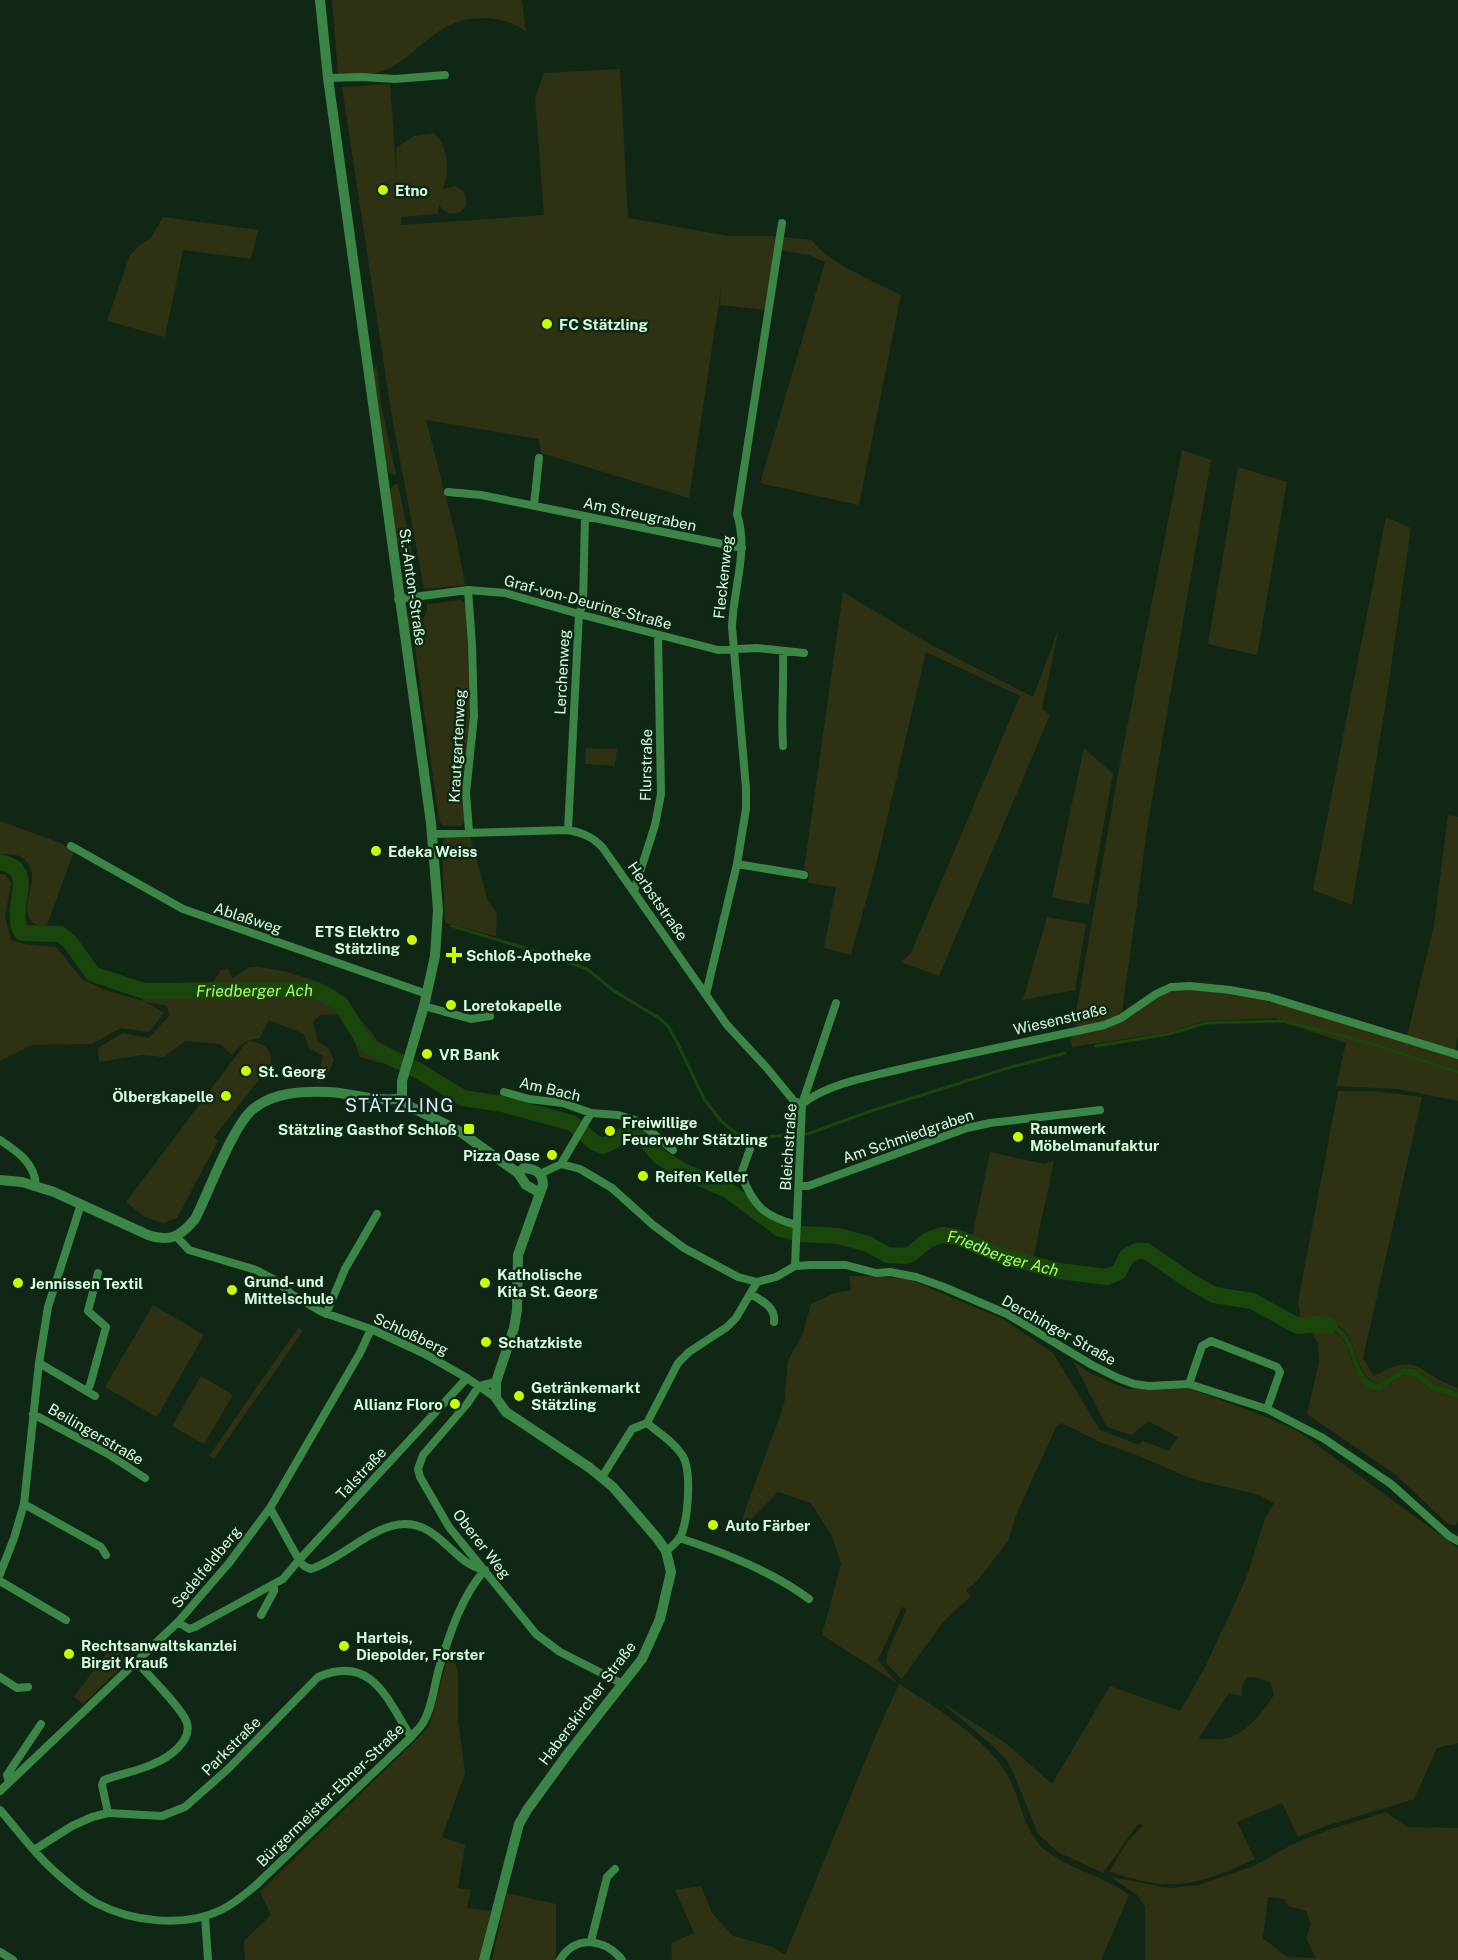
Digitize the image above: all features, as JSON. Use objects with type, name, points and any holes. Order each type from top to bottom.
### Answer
[{"type":"street","name":"St.-Anton-Straße","points":[[320,0],[328,78],[432,834],[438,910],[435,956],[424,1006],[402,1081],[402,1098]]},
{"type":"street","points":[[328,78],[395,79],[445,75]]},
{"type":"street","name":"Fleckenweg","points":[[706,994],[745,821],[746,788],[733,649],[732,610],[742,548],[739,504],[782,223]]},
{"type":"street","points":[[534,505],[539,458]]},
{"type":"street","name":"Am Streugraben","points":[[448,492],[481,495],[534,505],[742,548]]},
{"type":"street","name":"Lerchenweg","points":[[568,830],[579,614],[583,604],[585,517]]},
{"type":"street","name":"Graf-von-Deuring-Straße","points":[[398,599],[468,590],[505,593],[718,650],[757,648],[804,653]]},
{"type":"street","name":"Krautgartenweg","points":[[468,590],[474,716],[466,793],[469,831]]},
{"type":"street","name":"Flurstraße","points":[[634,891],[655,825],[661,794],[658,635]]},
{"type":"street","points":[[783,651],[784,682],[781,712],[783,746]]},
{"type":"street","name":"Herbststraße","points":[[432,834],[469,831],[568,830],[589,836],[596,841],[634,891],[727,1025],[794,1101],[802,1104]]},
{"type":"street","name":"Ablaßweg","points":[[71,846],[183,909],[427,994]]},
{"type":"street","points":[[737,864],[804,875]]},
{"type":"street","name":"Wiesenstraße","points":[[802,1104],[815,1095],[876,1076],[955,1056],[1104,1025],[1121,1018],[1156,994],[1171,987],[1190,986],[1230,990],[1269,997],[1458,1054]]},
{"type":"street","name":"Bleichstraße","points":[[795,1266],[802,1104],[836,1003]]},
{"type":"street","points":[[424,1006],[471,1019],[490,1016]]},
{"type":"street","points":[[0,1180],[36,1186],[161,1239],[176,1236],[195,1219],[243,1120],[261,1105],[282,1095],[307,1092],[340,1093],[393,1100],[402,1098],[411,1107],[459,1131],[518,1173],[526,1185],[540,1193]]},
{"type":"street","name":"Am Bach","points":[[504,1092],[530,1099],[563,1103],[591,1113],[618,1115],[635,1120],[673,1150]]},
{"type":"street","name":"Am Schmiedgraben","points":[[799,1186],[808,1186],[967,1128],[990,1123],[1100,1110]]},
{"type":"street","name":"Am Bach","points":[[561,1164],[591,1113]]},
{"type":"street","points":[[0,1140],[28,1161],[36,1175],[36,1186]]},
{"type":"street","points":[[750,1149],[741,1174],[753,1199],[773,1218],[797,1226]]},
{"type":"street","points":[[540,1174],[561,1164],[580,1169],[612,1188],[653,1225],[684,1248],[738,1276],[757,1282],[736,1318],[727,1327],[688,1352],[678,1363],[647,1423],[632,1429],[602,1477]]},
{"type":"street","points":[[518,1173],[524,1168],[530,1168],[540,1174],[543,1180],[518,1255],[517,1311],[513,1331],[496,1382],[496,1398],[506,1412],[602,1477],[642,1520],[666,1551],[674,1546],[683,1531],[688,1475],[686,1463],[674,1445],[647,1423]]},
{"type":"street","name":"Beilingerstraße","points":[[0,1574],[14,1539],[24,1504],[39,1363],[48,1308],[81,1204]]},
{"type":"street","points":[[326,1314],[345,1269],[377,1214]]},
{"type":"street","name":"Schloßberg","points":[[176,1236],[189,1250],[256,1270],[277,1281],[291,1294],[326,1314],[371,1329],[425,1354],[496,1398]]},
{"type":"street","name":"Derchinger Straße","points":[[757,1282],[776,1277],[795,1266],[846,1265],[876,1273],[890,1272],[916,1277],[944,1287],[1007,1314],[1118,1378],[1134,1384],[1149,1386],[1189,1384],[1267,1409],[1323,1438],[1391,1484],[1449,1536],[1458,1540]]},
{"type":"street","points":[[86,1391],[106,1327],[88,1311],[98,1273]]},
{"type":"street","points":[[751,1294],[772,1310],[775,1316],[774,1322]]},
{"type":"street","name":"Sedelfeldberg","points":[[0,1791],[178,1622],[229,1563],[270,1508],[360,1353],[371,1329]]},
{"type":"street","points":[[1189,1384],[1202,1346],[1211,1341],[1277,1366],[1280,1372],[1267,1409]]},
{"type":"street","points":[[39,1363],[95,1396]]},
{"type":"street","name":"Talstraße","points":[[178,1622],[189,1629],[195,1627],[284,1579],[298,1560],[467,1378]]},
{"type":"street","points":[[480,1386],[496,1382]]},
{"type":"street","name":"Oberer Weg","points":[[480,1386],[423,1455],[418,1469],[420,1477],[449,1527],[536,1634],[546,1643],[623,1684]]},
{"type":"street","name":"Beilingerstraße","points":[[33,1414],[146,1478]]},
{"type":"street","points":[[24,1504],[101,1547],[106,1556]]},
{"type":"street","points":[[270,1508],[298,1560],[311,1569],[389,1526],[410,1523],[434,1534],[474,1568],[485,1570]]},
{"type":"street","points":[[679,1538],[732,1558],[787,1584],[810,1599]]},
{"type":"street","name":"Haberskircher Straße","points":[[484,1960],[513,1840],[519,1824],[569,1752],[642,1659],[660,1619],[671,1572],[666,1551]]},
{"type":"street","name":"Bürgermeister-Ebner-Straße","points":[[0,1810],[50,1867],[74,1888],[95,1902],[113,1911],[160,1921],[205,1917],[237,1901],[255,1886],[423,1723],[461,1608],[475,1580],[485,1570]]},
{"type":"street","points":[[0,1581],[66,1620]]},
{"type":"street","name":"Talstraße","points":[[261,1615],[274,1591],[274,1584]]},
{"type":"street","points":[[108,1814],[102,1785],[104,1780],[165,1758],[182,1743],[188,1729],[184,1716],[136,1661]]},
{"type":"street","name":"Parkstraße","points":[[34,1850],[85,1819],[108,1814],[162,1816],[185,1807],[222,1776],[318,1677],[330,1672],[344,1670],[357,1673],[367,1676],[376,1683],[411,1737]]},
{"type":"street","points":[[0,1677],[17,1688],[28,1687]]},
{"type":"street","name":"Sedelfeldberg","points":[[9,1782],[7,1775],[41,1724]]},
{"type":"street","points":[[591,1941],[606,1877],[615,1869]]},
{"type":"street","points":[[205,1917],[208,1960]]},
{"type":"street","points":[[560,1960],[573,1947],[591,1941],[610,1948],[622,1960]]},
{"type":"street","points":[[0,1952],[13,1960]]},
{"type":"shaded area","points":[[332,0],[522,0],[526,32],[497,19],[465,20],[444,28],[399,63],[383,71],[367,74],[338,74]]},
{"type":"shaded area","name":"FC Stätzling","points":[[620,69],[628,218],[729,236],[773,236],[812,240],[840,264],[901,295],[859,505],[760,483],[825,262],[809,255],[777,250],[766,310],[720,305],[721,289],[689,498],[541,453],[539,439],[426,420],[457,541],[465,585],[424,589],[391,411],[342,87],[390,84],[397,180],[396,148],[414,136],[434,133],[439,138],[445,152],[447,174],[443,189],[455,186],[463,191],[466,197],[466,204],[459,213],[446,212],[439,205],[438,214],[401,217],[401,225],[544,215],[535,98],[544,73]]},
{"type":"shaded area","points":[[163,217],[258,230],[251,259],[183,250],[165,337],[107,321],[130,255],[150,239]]},
{"type":"shaded area","points":[[377,366],[381,404],[396,474],[394,475],[388,472],[373,370]]},
{"type":"shaded area","points":[[1182,450],[1211,460],[1148,823],[1122,1012],[1106,1020],[1077,1027],[1074,1023],[1118,774]]},
{"type":"shaded area","points":[[1238,467],[1287,482],[1257,655],[1208,644]]},
{"type":"shaded area","points":[[398,484],[415,566],[409,570],[405,554],[402,554],[396,539],[390,490]]},
{"type":"shaded area","points":[[1386,517],[1411,528],[1386,702],[1352,905],[1313,890]]},
{"type":"shaded area","points":[[843,592],[933,646],[1033,697],[1059,628],[1042,709],[1050,715],[939,976],[901,962],[911,953],[1020,696],[926,652],[877,861],[851,955],[824,948],[836,887],[808,883],[809,871],[804,870]]},
{"type":"shaded area","points":[[461,600],[465,604],[466,611],[471,727],[465,821],[461,826],[443,826],[439,820],[414,641],[427,611],[427,604]]},
{"type":"shaded area","points":[[420,601],[421,613],[409,635],[409,610],[411,606]]},
{"type":"shaded area","points":[[586,748],[617,749],[615,766],[585,764]]},
{"type":"shaded area","points":[[1084,748],[1113,774],[1089,905],[1052,897]]},
{"type":"shaded area","points":[[1448,815],[1458,817],[1458,1037],[1455,1051],[1407,1036],[1434,926]]},
{"type":"shaded area","points":[[0,821],[60,843],[74,851],[46,928],[34,923],[28,915],[27,906],[32,873],[28,864],[19,856],[0,854]]},
{"type":"shaded area","points":[[449,836],[470,836],[488,901],[497,914],[496,936],[445,923],[442,846],[444,839]]},
{"type":"shaded area","points":[[0,874],[5,874],[11,883],[5,916],[11,940],[24,944],[56,947],[82,979],[105,990],[143,1001],[143,984],[213,982],[221,970],[228,968],[232,978],[250,967],[261,967],[297,975],[322,983],[338,992],[379,1042],[401,1055],[398,1068],[360,1057],[340,1014],[320,1015],[313,1022],[318,1042],[328,1048],[334,1060],[325,1081],[317,1083],[323,1056],[309,1048],[304,1034],[269,1020],[259,1039],[247,1041],[232,1055],[220,1044],[185,1041],[164,1057],[142,1055],[99,1062],[98,1048],[123,1033],[149,1038],[169,1016],[167,1006],[146,1002],[164,1013],[149,1032],[121,1028],[92,1044],[32,1045],[0,1061]]},
{"type":"shaded area","points":[[1047,917],[1086,924],[1075,990],[1023,1000]]},
{"type":"shaded area","points":[[1201,990],[1266,1000],[1458,1058],[1458,1101],[1398,1089],[1336,1086],[1346,1043],[1276,1018],[1204,1021],[1170,1032],[1072,1047],[1072,1036],[1098,1030],[1167,991]]},
{"type":"shaded area","points":[[250,1041],[259,1043],[269,1051],[271,1064],[214,1137],[218,1141],[177,1218],[163,1223],[145,1217],[126,1202],[245,1044]]},
{"type":"shaded area","points":[[1338,1091],[1374,1091],[1422,1097],[1363,1358],[1374,1376],[1389,1368],[1410,1365],[1458,1388],[1458,1392],[1435,1385],[1414,1369],[1404,1368],[1378,1384],[1363,1372],[1347,1334],[1340,1327],[1327,1322],[1299,1322],[1298,1302]]},
{"type":"shaded area","points":[[990,1152],[1044,1164],[1054,1161],[1033,1259],[972,1238]]},
{"type":"shaded area","points":[[849,1276],[908,1279],[1003,1319],[1053,1353],[1100,1430],[1139,1445],[1143,1441],[1168,1451],[1178,1437],[1148,1421],[1132,1435],[1107,1427],[1073,1361],[1088,1372],[1126,1389],[1190,1389],[1262,1415],[1298,1431],[1458,1548],[1458,1743],[1437,1748],[1414,1799],[1298,1837],[1282,1803],[1237,1822],[1255,1859],[1211,1877],[1188,1883],[1165,1884],[1137,1880],[1109,1872],[1128,1841],[1143,1825],[1138,1824],[1103,1873],[1058,1852],[1038,1834],[1006,1759],[940,1701],[1007,1744],[1052,1784],[1110,1686],[1180,1711],[1204,1669],[1235,1603],[1247,1576],[1265,1518],[1274,1503],[1259,1495],[1192,1479],[1100,1442],[1062,1423],[1056,1427],[1017,1513],[1008,1541],[977,1581],[966,1590],[971,1596],[943,1622],[902,1679],[886,1663],[887,1653],[907,1609],[902,1607],[878,1660],[897,1683],[822,1635],[841,1564],[832,1536],[811,1503],[778,1492],[739,1531],[784,1405],[788,1361],[803,1333],[811,1304],[832,1294],[851,1290]],"holes":[[[1247,1677],[1259,1678],[1271,1683],[1274,1695],[1254,1721],[1234,1736],[1220,1739],[1198,1739],[1229,1693],[1242,1696],[1242,1687]]]},
{"type":"shaded area","points":[[153,1305],[204,1335],[157,1417],[105,1387]]},
{"type":"shaded area","points":[[1313,1320],[1330,1323],[1342,1330],[1349,1339],[1362,1371],[1368,1379],[1378,1384],[1404,1368],[1414,1369],[1435,1385],[1458,1392],[1458,1398],[1433,1391],[1415,1377],[1404,1375],[1380,1391],[1370,1388],[1357,1374],[1342,1337],[1332,1329],[1307,1326],[1305,1323]]},
{"type":"shaded area","points":[[1307,1326],[1326,1329],[1338,1334],[1345,1342],[1356,1371],[1363,1381],[1375,1391],[1404,1375],[1415,1377],[1433,1391],[1458,1398],[1458,1520],[1456,1525],[1448,1524],[1396,1475],[1307,1414],[1319,1362],[1318,1343]]},
{"type":"shaded area","points":[[298,1328],[303,1331],[214,1459],[209,1456]]},
{"type":"shaded area","points":[[201,1376],[233,1395],[204,1444],[172,1426]]},
{"type":"shaded area","points":[[113,1644],[125,1658],[124,1665],[83,1704],[74,1697]]},
{"type":"shaded area","points":[[451,1645],[458,1674],[458,1720],[465,1773],[442,1837],[465,1845],[458,1888],[471,1890],[467,1908],[491,1911],[480,1960],[245,1960],[244,1941],[271,1915],[260,1892],[429,1727]]},
{"type":"shaded area","points":[[899,1684],[957,1723],[996,1759],[1010,1780],[1032,1835],[1046,1851],[1129,1895],[1101,1960],[672,1960],[671,1943],[694,1933],[675,1890],[701,1886],[712,1913],[733,1936],[773,1947],[785,1955]]},
{"type":"shaded area","points":[[1386,1812],[1407,1827],[1458,1828],[1458,1960],[1145,1960],[1145,1907],[1137,1895],[1111,1877],[1170,1888],[1199,1885],[1256,1865],[1291,1845],[1328,1830]],"holes":[[[1268,1897],[1284,1899],[1288,1906],[1306,1911],[1311,1924],[1306,1938],[1316,1958],[1287,1957],[1263,1938]]]},
{"type":"shaded area","points":[[507,1893],[556,1904],[556,1960],[492,1960]]},
{"type":"waterway","name":"Friedberger Ach","points":[[0,862],[12,866],[21,881],[18,923],[22,933],[60,934],[70,942],[93,974],[144,991],[315,990],[341,1004],[367,1046],[419,1071],[463,1098],[502,1104],[572,1123],[595,1143],[603,1146],[632,1132],[641,1135],[660,1157],[681,1170],[729,1191],[780,1229],[801,1234],[838,1236],[868,1244],[888,1255],[905,1256],[928,1240],[942,1235],[957,1237],[1002,1256],[1059,1271],[1107,1277],[1119,1272],[1127,1256],[1137,1251],[1146,1251],[1214,1295],[1252,1301],[1298,1326],[1320,1324],[1329,1326]]},
{"type":"waterway","points":[[452,926],[587,969],[614,991],[659,1018],[668,1026],[704,1099],[722,1122],[736,1133],[749,1138],[807,1134],[871,1111],[1008,1068],[1065,1053]]},
{"type":"waterway","points":[[1096,1046],[1169,1034],[1206,1023],[1283,1021],[1370,1043],[1458,1072]]},
{"type":"place","name":"Etno","points":[[383,190]]},
{"type":"place","name":"FC Stätzling","points":[[547,324]]},
{"type":"place","name":"Edeka Weiss","points":[[376,851]]},
{"type":"place","name":"ETS Elektro Stätzling","points":[[412,940]]},
{"type":"place","name":"Schloß-Apotheke","points":[[454,955]]},
{"type":"place","name":"Loretokapelle","points":[[451,1005]]},
{"type":"place","name":"VR Bank","points":[[427,1054]]},
{"type":"place","name":"St. Georg","points":[[246,1071]]},
{"type":"place","name":"Ölbergkapelle","points":[[226,1096]]},
{"type":"place","name":"Stätzling Gasthof Schloß","points":[[469,1129]]},
{"type":"place","name":"Freiwillige Feuerwehr Stätzling","points":[[610,1131]]},
{"type":"place","name":"Raumwerk Möbelmanufaktur","points":[[1018,1137]]},
{"type":"place","name":"Pizza Oase","points":[[552,1155]]},
{"type":"place","name":"Reifen Keller","points":[[643,1176]]},
{"type":"place","name":"Jennissen Textil","points":[[18,1283]]},
{"type":"place","name":"Katholische Kita St. Georg","points":[[485,1283]]},
{"type":"place","name":"Grund- und Mittelschule","points":[[232,1290]]},
{"type":"place","name":"Schatzkiste","points":[[486,1342]]},
{"type":"place","name":"Getränkemarkt Stätzling","points":[[519,1396]]},
{"type":"place","name":"Allianz Floro","points":[[455,1404]]},
{"type":"place","name":"Auto Färber","points":[[713,1525]]},
{"type":"place","name":"Harteis, Diepolder, Forster","points":[[344,1646]]},
{"type":"place","name":"Rechtsanwaltskanzlei Birgit Krauß","points":[[69,1654]]},
{"type":"district","name":"STÄTZLING","points":[[400,1105]]}]
